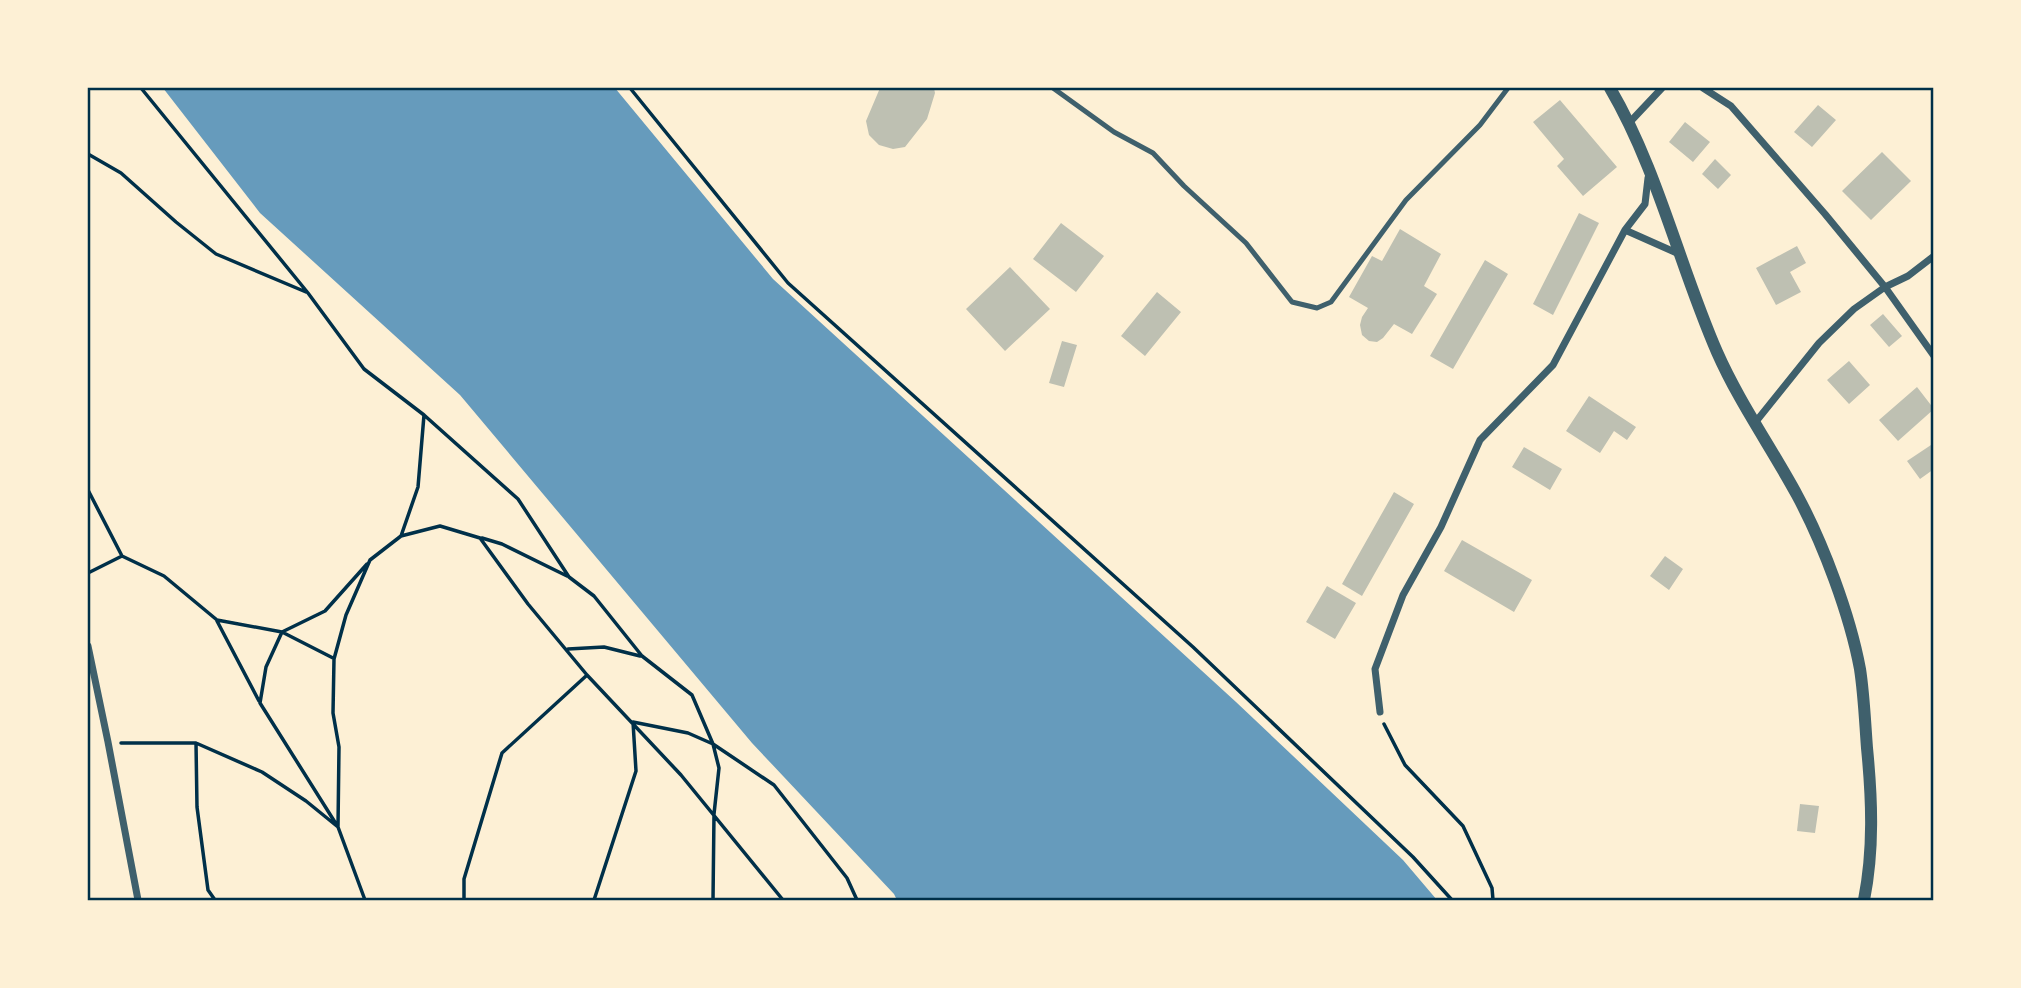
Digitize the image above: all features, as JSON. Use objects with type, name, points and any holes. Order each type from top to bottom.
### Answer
[{"type":"street","points":[[1610,88],[1630,122],[1646,161],[1718,355],[1754,424],[1804,509],[1848,620],[1860,670],[1872,797],[1871,855],[1864,901]]},
{"type":"street","points":[[1630,122],[1662,88]]},
{"type":"street","points":[[1703,88],[1731,106],[1825,214],[1885,287],[1934,356]]},
{"type":"street","points":[[1380,712],[1376,669],[1403,594],[1441,527],[1480,440],[1553,365],[1625,230],[1645,204],[1648,181],[1646,161]]},
{"type":"street","points":[[1625,230],[1681,255]]},
{"type":"street","points":[[1754,424],[1819,343],[1854,309],[1885,287],[1908,276],[1934,256]]},
{"type":"street","points":[[88,646],[138,901]]},
{"type":"lane","points":[[1053,88],[1114,132],[1153,153],[1184,186],[1246,243],[1292,302],[1317,308],[1331,302],[1406,200],[1480,125],[1508,88]]},
{"type":"path","points":[[141,88],[308,293],[364,369],[424,415],[518,499],[569,577]]},
{"type":"path","points":[[630,88],[788,283],[1193,647],[1413,857],[1452,901]]},
{"type":"path","points":[[88,154],[121,173],[216,254],[308,293]]},
{"type":"path","points":[[401,536],[418,487],[424,415]]},
{"type":"path","points":[[88,490],[122,556],[164,576],[217,620],[260,703],[338,827],[365,901]]},
{"type":"path","points":[[260,703],[265,667],[282,632],[324,611],[370,560],[401,536],[440,526],[502,544],[569,577],[594,596],[642,656],[692,695],[713,744],[719,768],[714,814],[713,901]]},
{"type":"path","points":[[480,538],[528,604],[587,675],[633,722],[714,814],[783,901]]},
{"type":"path","points":[[88,573],[122,556]]},
{"type":"path","points":[[338,827],[339,747],[333,713],[334,659],[346,615],[370,560]]},
{"type":"path","points":[[217,620],[282,632],[334,659]]},
{"type":"path","points":[[567,649],[604,647],[642,656]]},
{"type":"path","points":[[464,901],[464,880],[502,753],[587,675]]},
{"type":"path","points":[[1380,712],[1405,765],[1463,826],[1492,888],[1493,901]]},
{"type":"path","points":[[633,722],[688,733],[713,744],[774,785],[847,877],[857,901]]},
{"type":"path","points":[[594,901],[636,771],[633,722]]},
{"type":"path","points":[[108,742],[196,743],[262,772],[338,827]]},
{"type":"path","points":[[196,743],[197,807],[208,890],[215,901]]},
{"type":"water","points":[[163,88],[615,88],[773,279],[1236,702],[1403,860],[1437,900],[897,900],[752,743],[460,395],[260,213]]},
{"type":"building","points":[[880,88],[934,88],[927,119],[905,147],[893,149],[879,145],[869,135],[866,121]]},
{"type":"building","points":[[1560,100],[1617,167],[1583,196],[1557,166],[1564,159],[1533,122]]},
{"type":"building","points":[[1818,105],[1836,120],[1812,147],[1794,132]]},
{"type":"building","points":[[1685,122],[1710,142],[1693,162],[1669,142]]},
{"type":"building","points":[[1882,152],[1911,181],[1871,220],[1842,191]]},
{"type":"building","points":[[1715,159],[1731,175],[1718,189],[1702,174]]},
{"type":"building","points":[[1579,213],[1599,223],[1553,315],[1533,304]]},
{"type":"building","points":[[1061,223],[1104,256],[1076,292],[1033,259]]},
{"type":"building","points":[[1400,229],[1441,254],[1424,286],[1437,294],[1412,334],[1394,324],[1383,338],[1377,342],[1369,341],[1362,335],[1360,325],[1368,308],[1349,297],[1372,256],[1382,261]]},
{"type":"building","points":[[1797,246],[1806,263],[1790,272],[1801,292],[1776,305],[1756,268]]},
{"type":"building","points":[[1485,260],[1508,274],[1453,369],[1430,356]]},
{"type":"building","points":[[1010,267],[1050,309],[1005,351],[966,309]]},
{"type":"building","points":[[1157,292],[1181,312],[1145,356],[1121,336]]},
{"type":"building","points":[[1883,314],[1902,336],[1889,347],[1870,325]]},
{"type":"building","points":[[1062,341],[1077,345],[1064,387],[1049,383]]},
{"type":"building","points":[[1849,361],[1870,385],[1849,404],[1827,380]]},
{"type":"building","points":[[1917,387],[1934,409],[1898,441],[1879,420]]},
{"type":"building","points":[[1589,396],[1636,427],[1627,440],[1614,431],[1600,453],[1566,431]]},
{"type":"building","points":[[1934,443],[1934,469],[1920,479],[1907,461]]},
{"type":"building","points":[[1524,447],[1562,469],[1550,490],[1512,467]]},
{"type":"building","points":[[1394,492],[1414,504],[1362,596],[1342,584]]},
{"type":"building","points":[[1462,540],[1532,580],[1514,612],[1444,571]]},
{"type":"building","points":[[1665,556],[1683,569],[1669,590],[1650,576]]},
{"type":"building","points":[[1327,586],[1356,603],[1335,639],[1306,622]]},
{"type":"building","points":[[1800,804],[1819,806],[1815,833],[1797,831]]}]
